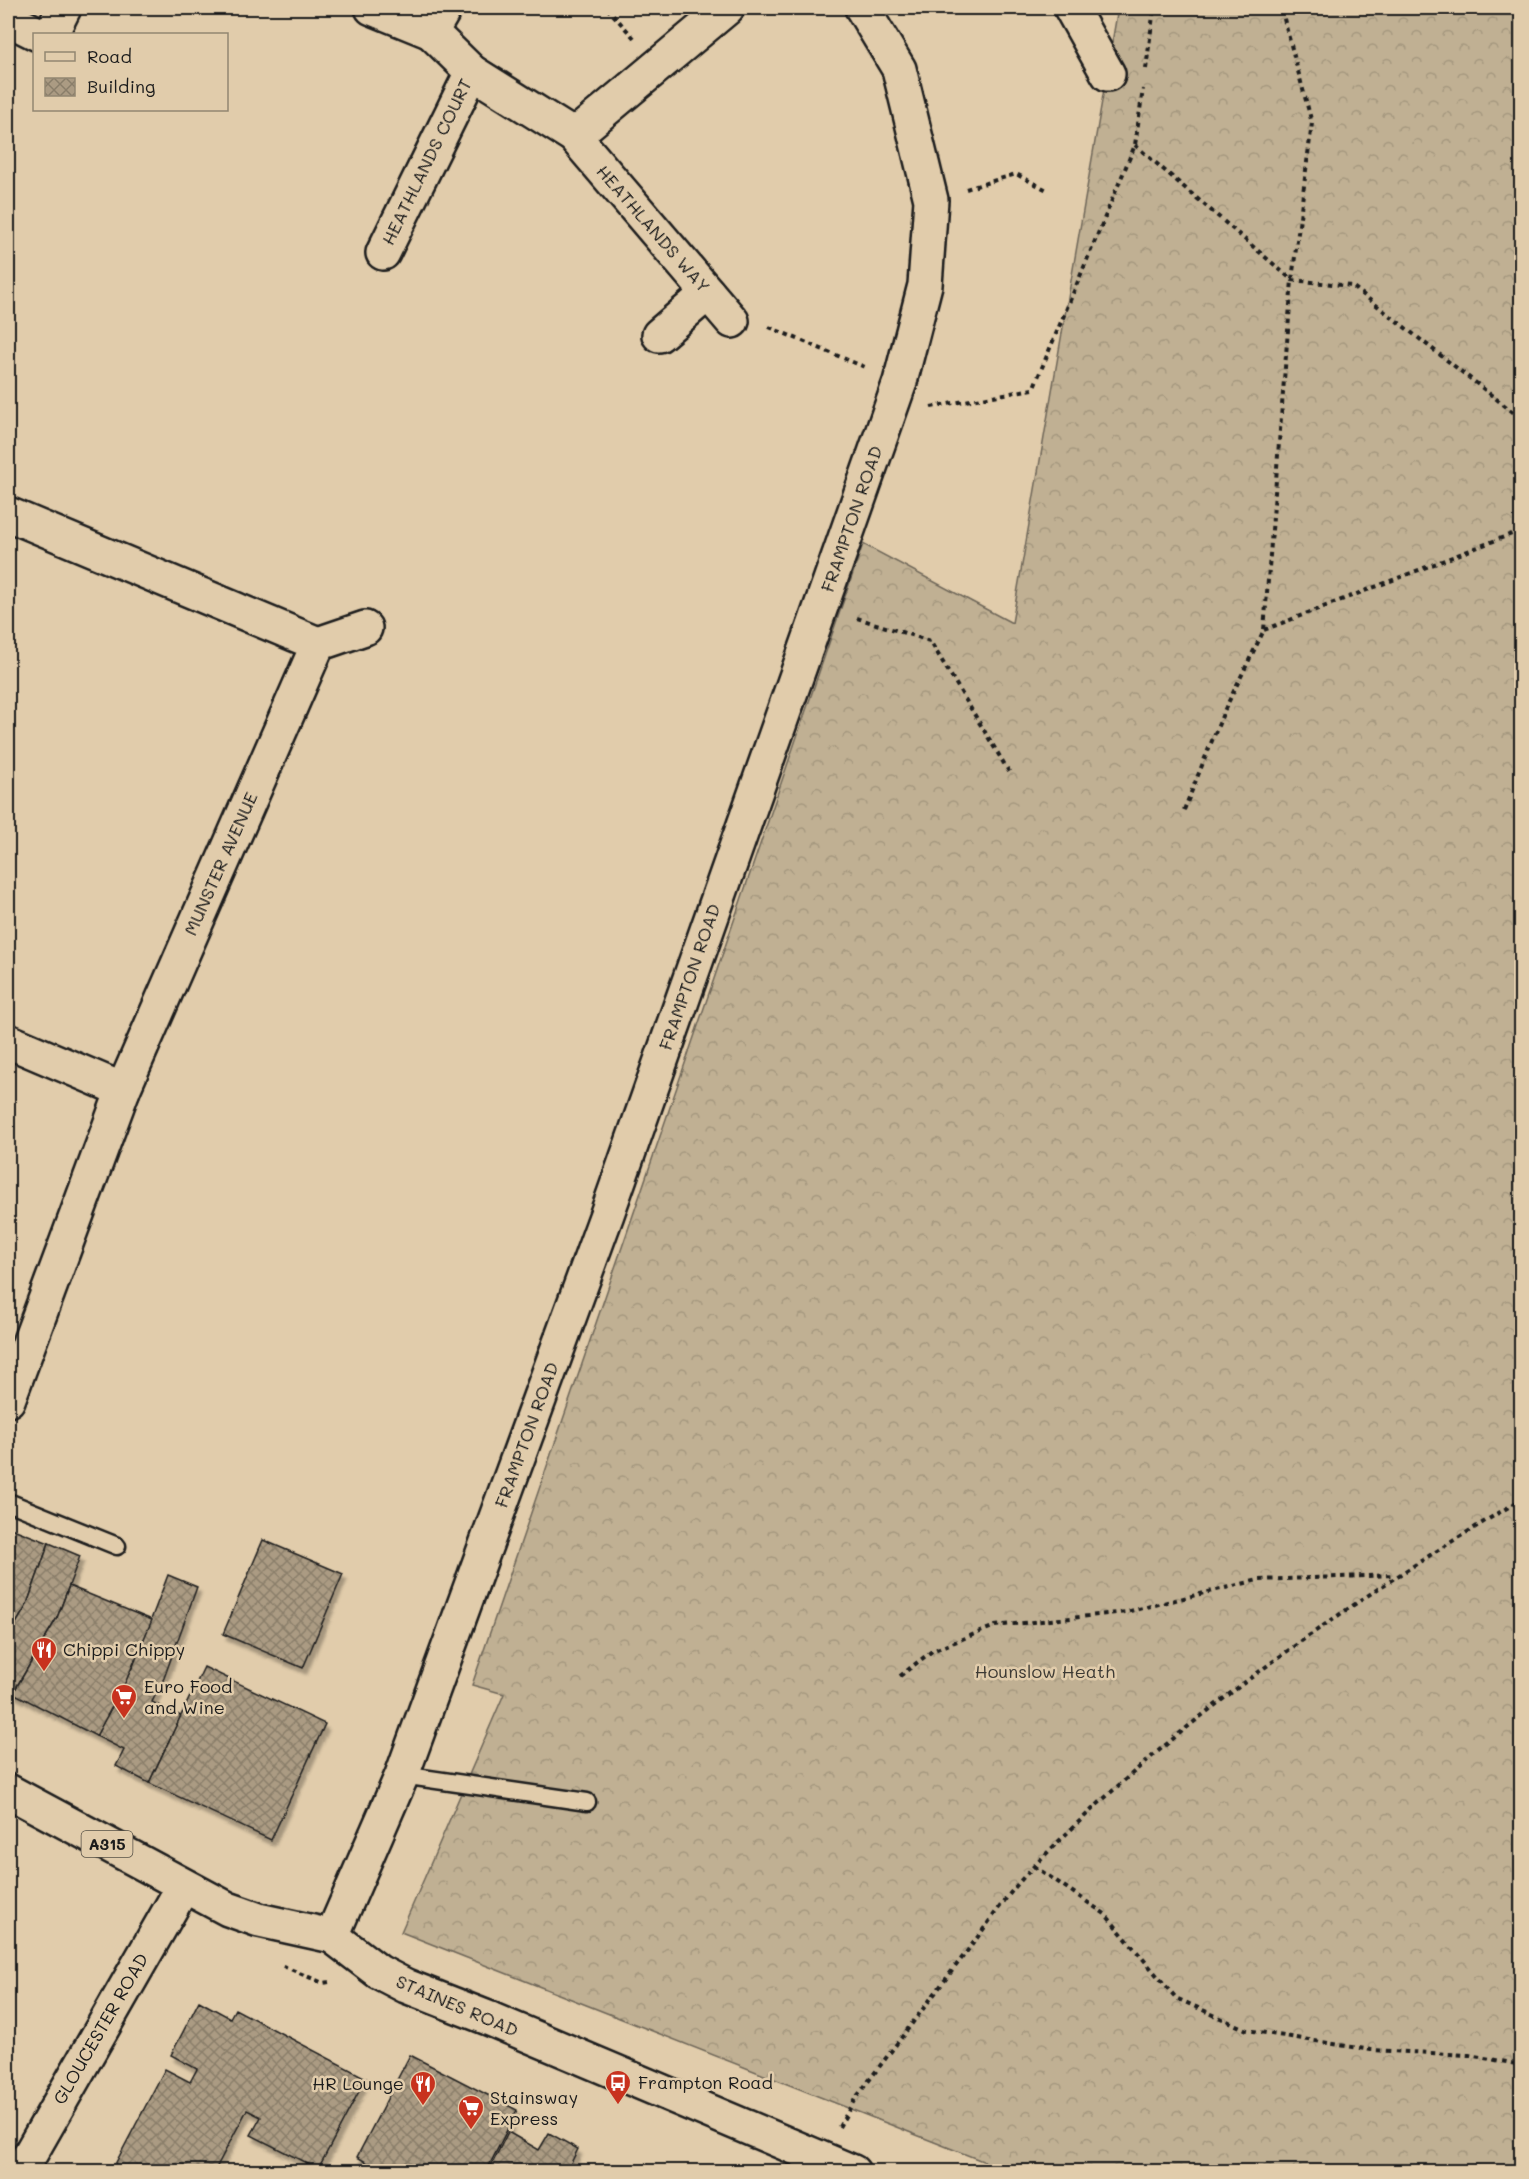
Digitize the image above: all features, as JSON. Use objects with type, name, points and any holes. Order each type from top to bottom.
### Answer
[{"type":"street","points":[[52,33],[64,8]]},
{"type":"street","name":"HEATHLANDS WAY","points":[[372,8],[438,20],[472,72],[574,136],[732,321]]},
{"type":"street","points":[[574,136],[727,8]]},
{"type":"street","name":"FRAMPTON ROAD","points":[[333,1936],[402,1775],[607,1214],[900,382],[925,285],[931,200],[898,69],[862,8]]},
{"type":"street","points":[[1071,8],[1108,74]]},
{"type":"street","points":[[8,19],[36,33]]},
{"type":"street","name":"HEATHLANDS COURT","points":[[383,253],[472,72]]},
{"type":"street","points":[[659,335],[708,293]]},
{"type":"street","points":[[8,514],[318,644],[365,628]]},
{"type":"street","name":"MUNSTER AVENUE","points":[[8,1400],[123,1090],[318,644]]},
{"type":"street","points":[[8,1041],[123,1090]]},
{"type":"street","name":"STAINES ROAD","points":[[8,1791],[183,1887],[259,1920],[333,1936],[380,1972],[406,1986],[499,2022],[817,2165]]},
{"type":"street","name":"GLOUCESTER ROAD","points":[[20,2172],[183,1887]]},
{"type":"street","name":"A315","points":[[817,2165],[853,2172]]},
{"type":"lane","points":[[8,1502],[117,1546]]},
{"type":"lane","points":[[402,1775],[587,1802]]},
{"type":"path","points":[[1184,810],[1224,711],[1264,630],[1292,280],[1312,123],[1281,8]]},
{"type":"path","points":[[889,414],[1033,389],[1135,144],[1292,280],[1352,286],[1521,419]]},
{"type":"path","points":[[931,200],[1017,174],[1049,191]]},
{"type":"path","points":[[732,321],[776,328],[900,382]]},
{"type":"path","points":[[1264,630],[1521,530]]},
{"type":"path","points":[[822,607],[930,641],[1011,775]]},
{"type":"path","points":[[817,2165],[855,2099],[1034,1866],[1097,1805],[1209,1708],[1396,1575],[1521,1499]]},
{"type":"path","points":[[900,1676],[932,1651],[996,1626],[1126,1612],[1258,1580],[1396,1575]]},
{"type":"path","points":[[1034,1866],[1105,1914],[1176,1998],[1247,2030],[1371,2050],[1469,2055],[1521,2065]]},
{"type":"green space","name":"Hounslow Heath","points":[[1118,8],[1521,8],[1521,2171],[1008,2171],[401,1932],[504,1694],[472,1685],[863,544],[1012,623]]},
{"type":"building","points":[[8,1527],[49,1543],[26,1607],[8,1637]]},
{"type":"building","points":[[263,1540],[343,1574],[303,1668],[223,1634]]},
{"type":"building","points":[[49,1543],[80,1556],[57,1618],[13,1693],[8,1690],[8,1637],[26,1607]]},
{"type":"building","points":[[168,1575],[197,1587],[164,1678],[152,1702],[181,1716],[149,1783],[116,1766],[124,1750],[96,1736],[134,1664]]},
{"type":"building","points":[[69,1586],[152,1620],[126,1681],[96,1736],[13,1693],[57,1618]]},
{"type":"building","points":[[204,1667],[325,1724],[271,1840],[149,1783]]},
{"type":"building","points":[[199,2001],[230,2018],[235,2009],[366,2078],[318,2169],[251,2135],[261,2117],[247,2110],[214,2172],[111,2172],[165,2069],[190,2082],[197,2069],[171,2055]]},
{"type":"building","points":[[410,2055],[517,2110],[486,2172],[384,2172],[357,2157]]},
{"type":"building","points":[[508,2132],[539,2150],[549,2133],[578,2149],[571,2163],[587,2172],[488,2172]]},
{"type":"place","name":"Chippi Chippy","points":[[44,1673]]},
{"type":"place","name":"Euro Food and Wine","points":[[124,1720]]},
{"type":"place","name":"Frampton Road","points":[[618,2106]]},
{"type":"place","name":"HR Lounge","points":[[423,2107]]},
{"type":"place","name":"Stainsway Express","points":[[471,2131]]}]
